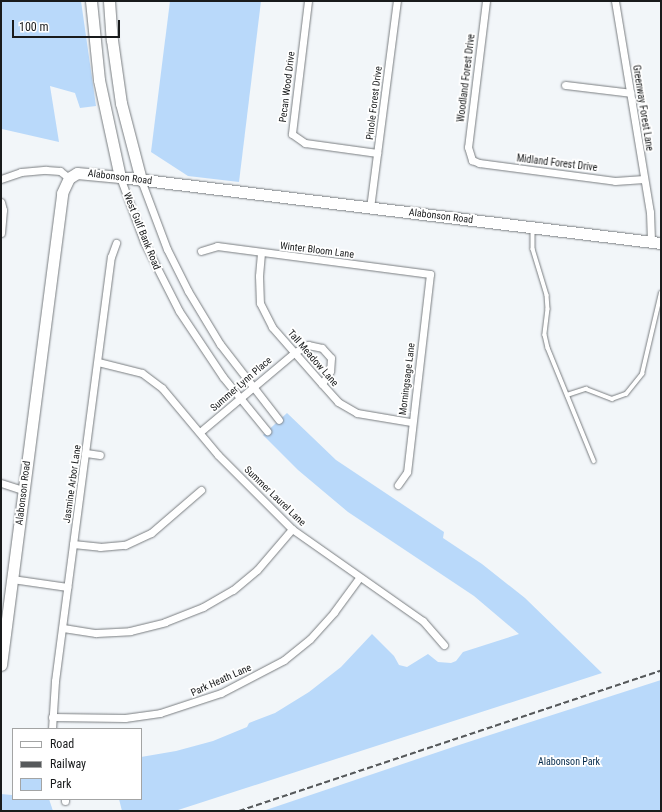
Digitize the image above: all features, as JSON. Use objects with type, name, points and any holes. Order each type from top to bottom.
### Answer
[{"type":"street","name":"Pecan Wood Drive","points":[[308,1],[292,134],[305,143],[377,153]]},
{"type":"street","name":"Pinole Forest Drive","points":[[370,208],[397,1]]},
{"type":"street","name":"Woodland Forest Drive","points":[[470,157],[468,147],[486,1]]},
{"type":"street","name":"Greenway Forest Lane","points":[[615,1],[644,179],[656,242]]},
{"type":"street","points":[[91,5],[110,4]]},
{"type":"street","name":"West Gulf Bank Road","points":[[110,4],[121,103],[141,180],[167,249],[188,291],[220,344],[278,420]]},
{"type":"street","name":"West Gulf Bank Road","points":[[91,5],[99,80],[120,177],[161,280],[200,345],[240,399],[267,431]]},
{"type":"street","points":[[565,85],[631,93]]},
{"type":"street","name":"Midland Forest Drive","points":[[470,157],[479,164],[615,181],[644,179]]},
{"type":"street","points":[[1,179],[21,172],[46,170],[60,170],[69,178]]},
{"type":"street","name":"Alabonson Road","points":[[1,665],[62,193],[69,178],[77,173],[120,177],[656,242]]},
{"type":"street","points":[[1,202],[4,210],[1,234]]},
{"type":"street","name":"Jasmine Arbor Lane","points":[[52,728],[67,587],[111,257],[116,243]]},
{"type":"street","name":"Winter Bloom Lane","points":[[201,251],[217,246],[261,253],[430,274]]},
{"type":"street","name":"Tall Meadow Lane","points":[[261,253],[259,276],[260,303],[272,328],[338,402],[357,413],[411,422]]},
{"type":"street","name":"Morningsage Lane","points":[[398,485],[407,472],[411,422],[430,274]]},
{"type":"street","points":[[295,352],[308,345],[322,348],[331,358],[330,371],[322,384]]},
{"type":"street","name":"Summer Lynn Place","points":[[200,432],[295,352]]},
{"type":"street","name":"Summer Laurel Lane","points":[[98,362],[142,374],[162,388],[218,455],[292,529],[359,578],[423,621],[444,645]]},
{"type":"street","points":[[86,452],[100,455]]},
{"type":"street","points":[[1,483],[23,490]]},
{"type":"street","points":[[73,544],[100,547],[125,545],[151,534],[201,490]]},
{"type":"street","points":[[63,628],[96,633],[130,631],[165,622],[203,607],[233,590],[257,570],[292,529]]},
{"type":"street","name":"Park Heath Lane","points":[[52,717],[125,718],[160,713],[221,693],[284,660],[310,639],[334,612],[359,578]]},
{"type":"street","points":[[12,579],[67,587]]},
{"type":"lane","points":[[533,228],[533,250],[547,295],[548,309],[545,335],[548,348],[594,462]]},
{"type":"lane","points":[[566,395],[586,389],[612,399],[626,394],[642,374],[661,293]]},
{"type":"green space","points":[[1,1],[81,1],[96,106],[80,108],[75,93],[50,86],[59,142],[2,129]]},
{"type":"green space","points":[[170,1],[261,1],[239,182],[188,176],[151,152]]},
{"type":"green space","points":[[287,413],[336,460],[444,532],[443,538],[482,564],[525,598],[602,673],[175,811],[122,811],[119,800],[142,800],[142,757],[176,751],[213,741],[247,727],[249,723],[275,713],[309,692],[341,667],[372,634],[394,656],[399,665],[407,667],[428,654],[438,662],[451,663],[456,661],[463,652],[519,634],[474,596],[348,512],[298,470],[263,435]]},
{"type":"green space","name":"Alabonson Park","points":[[661,680],[661,811],[263,811],[456,746]]},
{"type":"green space","points":[[1,794],[12,795],[12,800],[49,800],[53,811],[1,811]]},
{"type":"railway","points":[[239,811],[661,671]]}]
